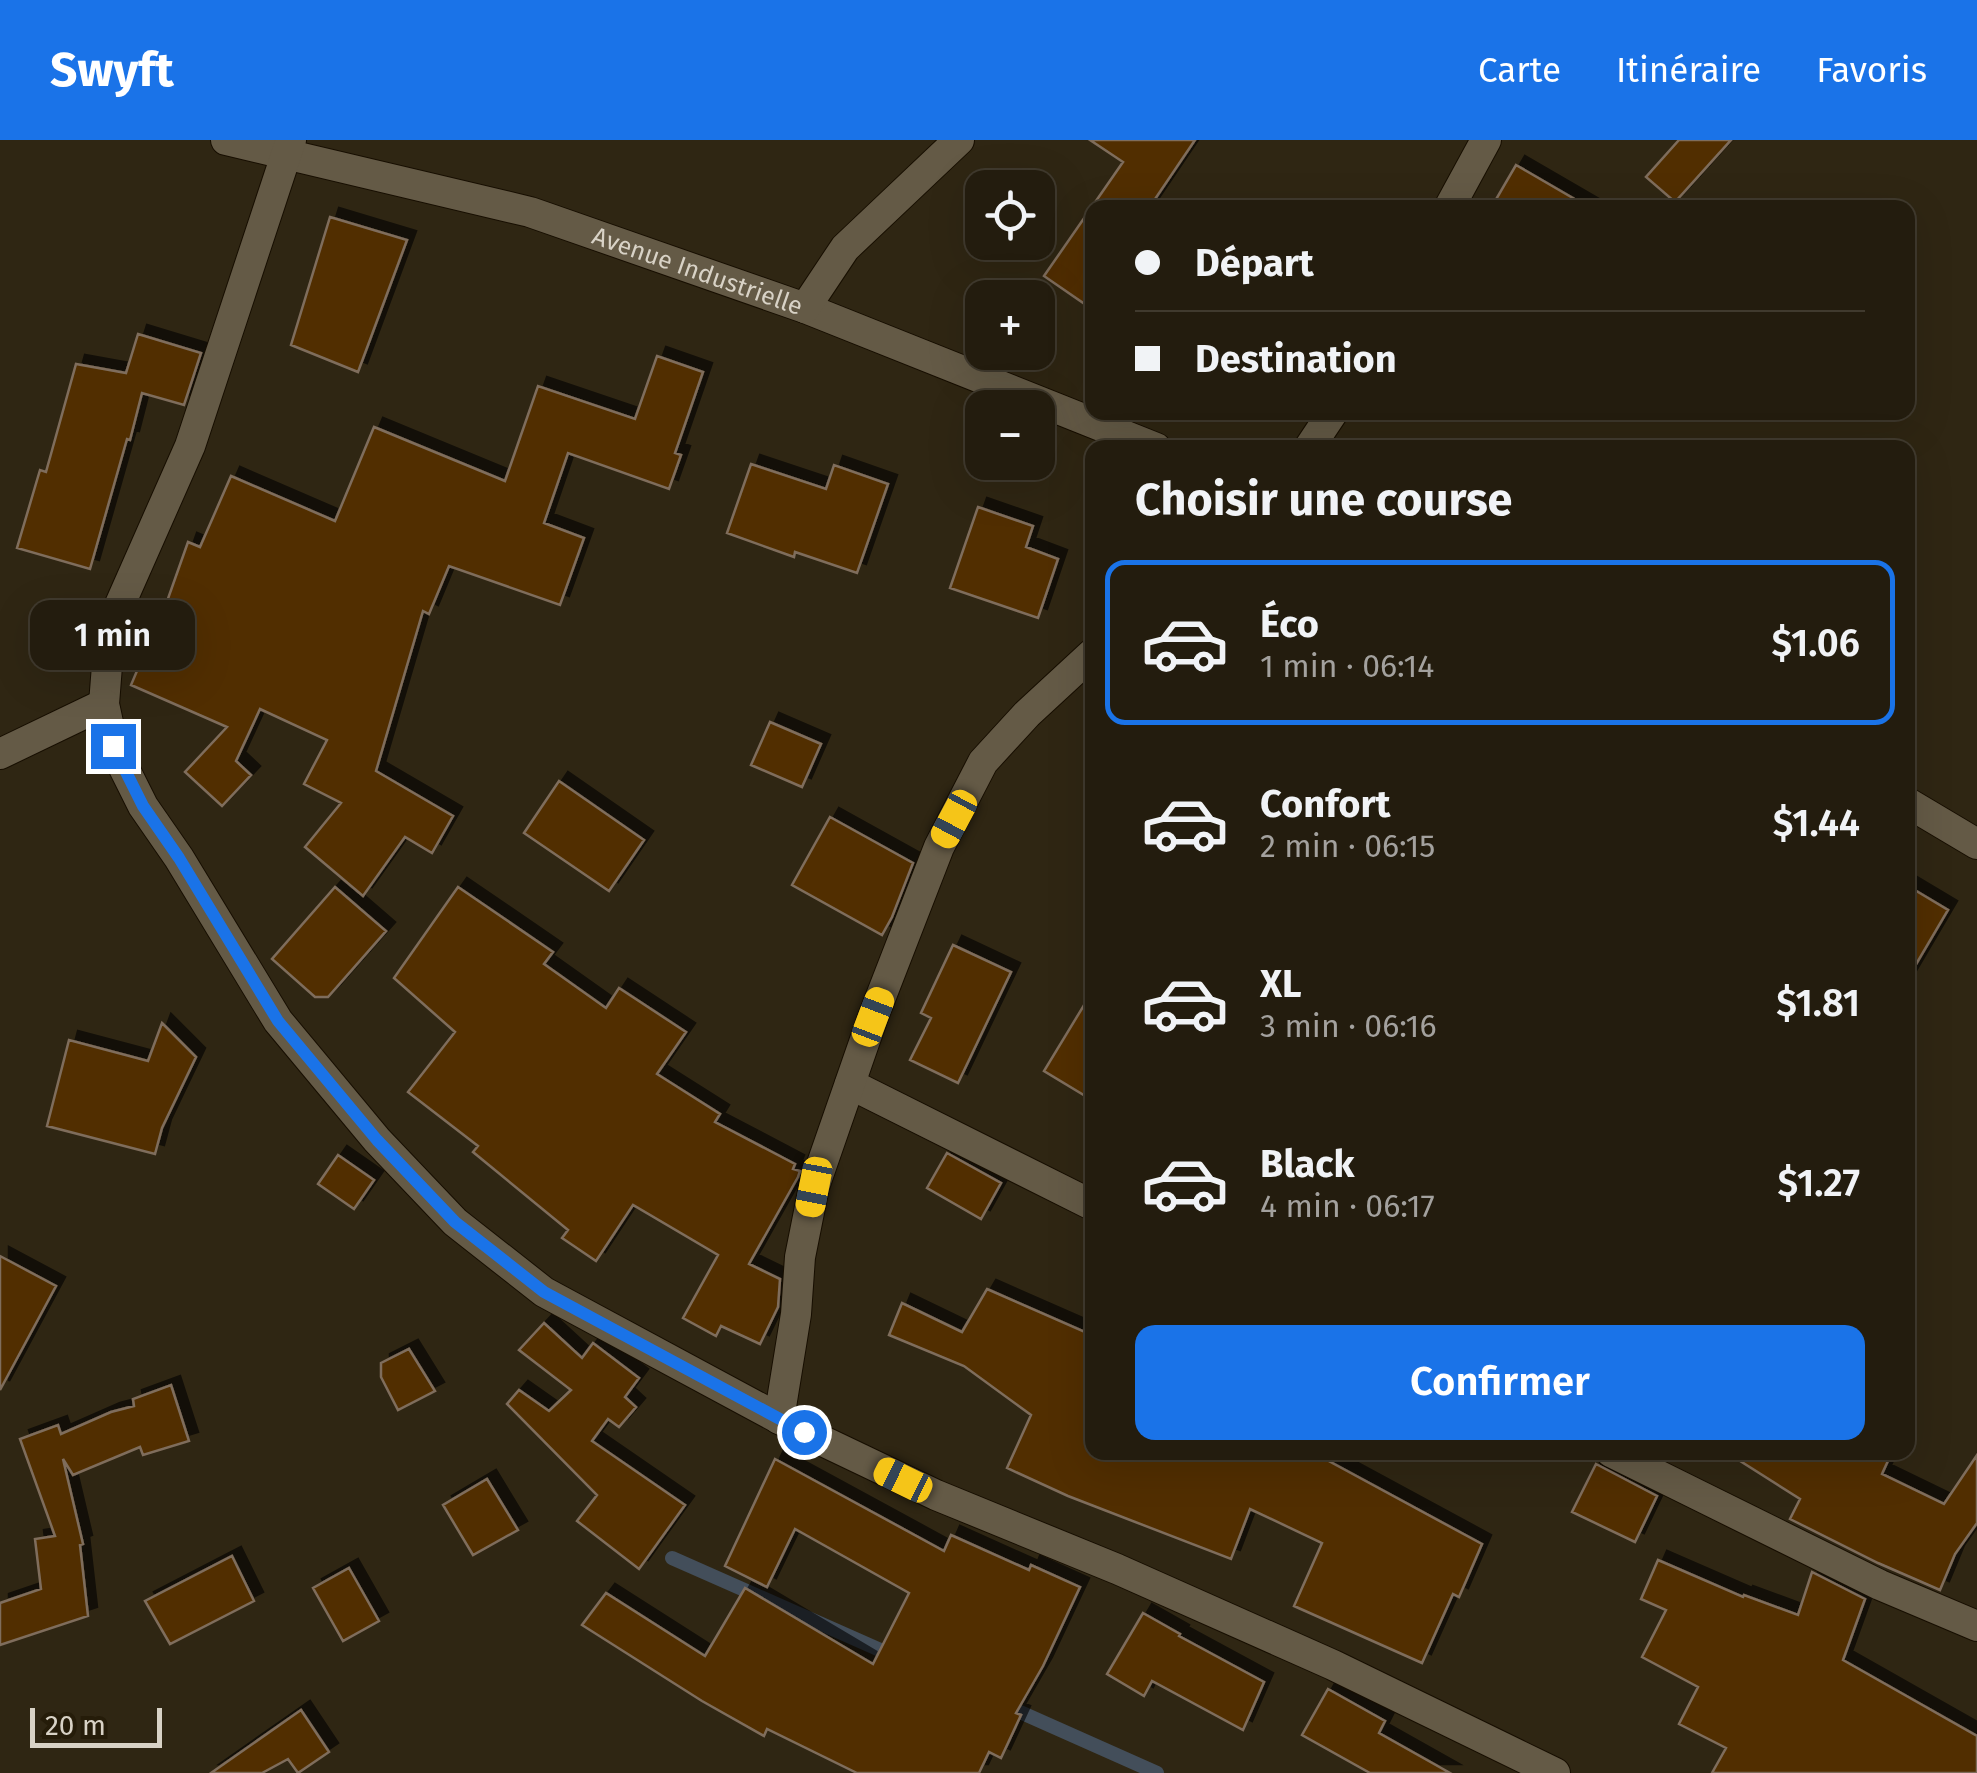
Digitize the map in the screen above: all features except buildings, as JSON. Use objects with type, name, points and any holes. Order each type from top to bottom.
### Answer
[{"type":"street","name":"Avenue Industrielle","points":[[226,140],[289,148],[530,212],[805,308],[1085,420]]},
{"type":"street","points":[[805,308],[845,248],[959,140]]},
{"type":"street","points":[[1452,200],[1486,140]]},
{"type":"street","points":[[289,148],[190,446],[110,628],[104,704],[113,746],[143,806],[278,1021],[377,1140],[455,1222],[544,1292],[779,1419],[936,1496],[1117,1569],[1333,1664],[1555,1773]]},
{"type":"street","name":"Avenue Industrielle","points":[[1086,420],[1136,440]]},
{"type":"street","points":[[779,1419],[796,1314],[800,1257],[814,1187],[938,848],[983,762],[1085,660]]},
{"type":"street","points":[[0,754],[104,704]]},
{"type":"street","points":[[1915,807],[1977,844]]},
{"type":"street","points":[[850,1084],[1085,1202]]},
{"type":"street","points":[[1627,1460],[1880,1585],[1977,1626]]},
{"type":"waterway","points":[[672,1558],[896,1657]]},
{"type":"waterway","points":[[1002,1704],[1157,1773]]},
{"type":"route","points":[[113,746],[143,806],[278,1021],[377,1140],[455,1222],[544,1292],[804,1432]]}]
